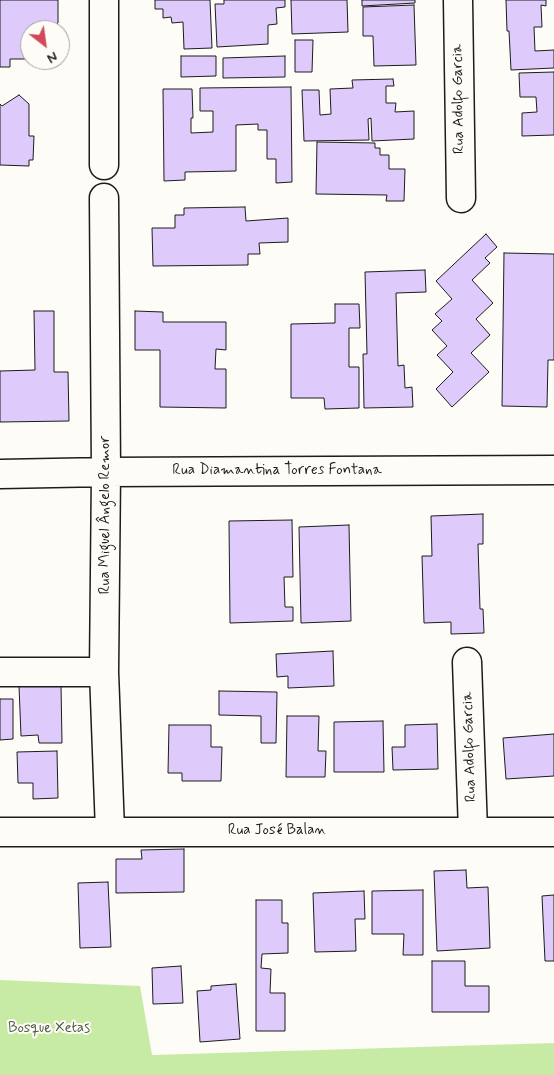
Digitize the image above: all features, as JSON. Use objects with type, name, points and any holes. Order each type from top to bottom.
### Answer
[{"type":"street","points":[[104,0],[104,165]]},
{"type":"street","name":"Rua Adolfo Garcia","points":[[458,0],[460,198]]},
{"type":"street","name":"Rua Miguel Ângelo Remor","points":[[104,198],[106,472],[104,672],[110,831]]},
{"type":"street","name":"Rua Diamantina Torres Fontana","points":[[0,474],[554,470]]},
{"type":"street","name":"Rua Adolfo Garcia","points":[[467,662],[473,831]]},
{"type":"street","points":[[0,672],[104,672]]},
{"type":"street","name":"Rua José Balan","points":[[0,832],[554,832]]},
{"type":"green space","name":"Bosque Xetas","points":[[0,980],[140,986],[152,1055],[554,1043],[554,1075],[0,1075]]},
{"type":"building","points":[[0,0],[58,0],[58,20],[20,20],[20,59],[10,59],[10,67],[0,67]]},
{"type":"building","points":[[155,0],[210,0],[212,48],[184,49],[183,22],[172,23],[171,17],[163,18],[163,9],[155,9]]},
{"type":"building","points":[[224,0],[285,0],[285,7],[276,8],[277,24],[268,25],[268,44],[217,47],[215,4],[224,4]]},
{"type":"building","points":[[291,0],[347,0],[348,32],[292,34]]},
{"type":"building","points":[[362,0],[415,0],[415,3],[362,6]]},
{"type":"building","points":[[506,0],[546,0],[546,6],[541,5],[542,27],[534,27],[535,51],[554,50],[554,68],[511,70]]},
{"type":"building","points":[[414,5],[416,65],[374,66],[373,36],[363,36],[363,7]]},
{"type":"building","points":[[295,40],[313,40],[312,72],[295,72]]},
{"type":"building","points":[[181,56],[216,56],[216,76],[181,77]]},
{"type":"building","points":[[285,56],[285,77],[223,78],[223,58]]},
{"type":"building","points":[[554,72],[554,135],[522,136],[522,113],[537,112],[536,97],[520,97],[519,73]]},
{"type":"building","points":[[393,79],[394,86],[386,86],[386,103],[396,103],[395,112],[414,111],[414,139],[372,141],[371,118],[368,119],[369,140],[304,141],[302,90],[319,90],[320,115],[331,114],[330,89],[353,88],[352,80]]},
{"type":"building","points":[[291,87],[292,182],[276,183],[276,159],[267,159],[267,130],[258,130],[258,124],[236,125],[236,171],[185,172],[185,180],[164,181],[163,89],[192,89],[193,118],[191,118],[191,133],[213,132],[213,111],[200,111],[200,88]]},
{"type":"building","points":[[19,95],[29,104],[29,136],[34,136],[33,160],[29,160],[29,166],[0,165],[0,104],[2,106]]},
{"type":"building","points":[[317,142],[375,143],[375,148],[380,148],[380,155],[389,155],[389,169],[405,169],[404,201],[386,201],[387,195],[316,194]]},
{"type":"building","points":[[245,207],[246,221],[288,218],[288,242],[259,243],[260,254],[248,254],[248,265],[153,266],[152,228],[175,228],[175,215],[184,215],[184,208]]},
{"type":"building","points":[[486,234],[497,247],[485,258],[490,263],[472,280],[493,303],[476,319],[490,335],[471,353],[489,372],[452,407],[436,389],[453,372],[437,355],[447,346],[432,330],[442,321],[435,314],[452,299],[436,281]]},
{"type":"building","points":[[504,253],[554,254],[554,360],[548,360],[547,407],[502,406]]},
{"type":"building","points":[[425,270],[426,292],[396,293],[398,366],[404,365],[405,388],[412,387],[413,407],[364,408],[363,354],[367,354],[365,272]]},
{"type":"building","points":[[335,304],[359,304],[360,328],[349,328],[349,367],[359,367],[359,408],[325,409],[324,398],[291,398],[291,324],[335,323]]},
{"type":"building","points":[[34,311],[54,311],[54,372],[68,372],[69,421],[0,422],[0,371],[35,370]]},
{"type":"building","points":[[135,311],[163,312],[163,322],[226,322],[226,350],[216,349],[215,369],[226,369],[226,408],[160,407],[160,350],[135,350]]},
{"type":"building","points":[[483,514],[483,544],[478,544],[480,609],[483,609],[484,633],[451,634],[451,622],[424,623],[422,556],[432,556],[431,516]]},
{"type":"building","points":[[292,520],[293,577],[284,577],[285,607],[293,607],[293,621],[230,623],[229,521]]},
{"type":"building","points":[[349,525],[351,621],[301,623],[299,527]]},
{"type":"building","points":[[333,651],[334,686],[288,688],[288,676],[277,677],[276,654]]},
{"type":"building","points":[[61,684],[62,743],[39,743],[38,735],[21,736],[19,686]]},
{"type":"building","points":[[219,691],[277,692],[276,743],[261,743],[261,716],[219,715]]},
{"type":"building","points":[[0,699],[13,699],[13,739],[0,740]]},
{"type":"building","points":[[287,716],[319,716],[318,751],[326,751],[325,777],[286,777]]},
{"type":"building","points":[[383,721],[384,772],[334,772],[334,722]]},
{"type":"building","points":[[437,724],[438,769],[393,770],[392,747],[405,747],[405,725]]},
{"type":"building","points":[[169,725],[211,725],[211,747],[222,747],[221,781],[182,781],[182,773],[168,773]]},
{"type":"building","points":[[554,734],[554,776],[506,779],[503,738]]},
{"type":"building","points":[[57,751],[58,798],[33,799],[33,783],[18,783],[17,752]]},
{"type":"building","points":[[184,849],[184,892],[116,893],[116,859],[142,859],[141,850]]},
{"type":"building","points":[[466,870],[467,888],[488,887],[490,948],[437,951],[434,871]]},
{"type":"building","points":[[108,882],[111,947],[80,948],[78,883]]},
{"type":"building","points":[[423,890],[423,955],[403,955],[404,934],[372,934],[372,891]]},
{"type":"building","points":[[364,891],[365,919],[355,919],[356,951],[315,952],[313,893]]},
{"type":"building","points":[[554,895],[554,961],[545,961],[542,896]]},
{"type":"building","points":[[256,900],[282,900],[282,923],[288,923],[288,953],[262,954],[261,968],[271,969],[270,993],[285,993],[285,1031],[256,1031]]},
{"type":"building","points":[[432,961],[465,961],[465,986],[489,986],[489,1012],[432,1012]]},
{"type":"building","points":[[181,966],[183,1003],[153,1004],[152,968]]},
{"type":"building","points":[[236,984],[240,1039],[200,1042],[197,991],[211,990],[211,986]]}]
